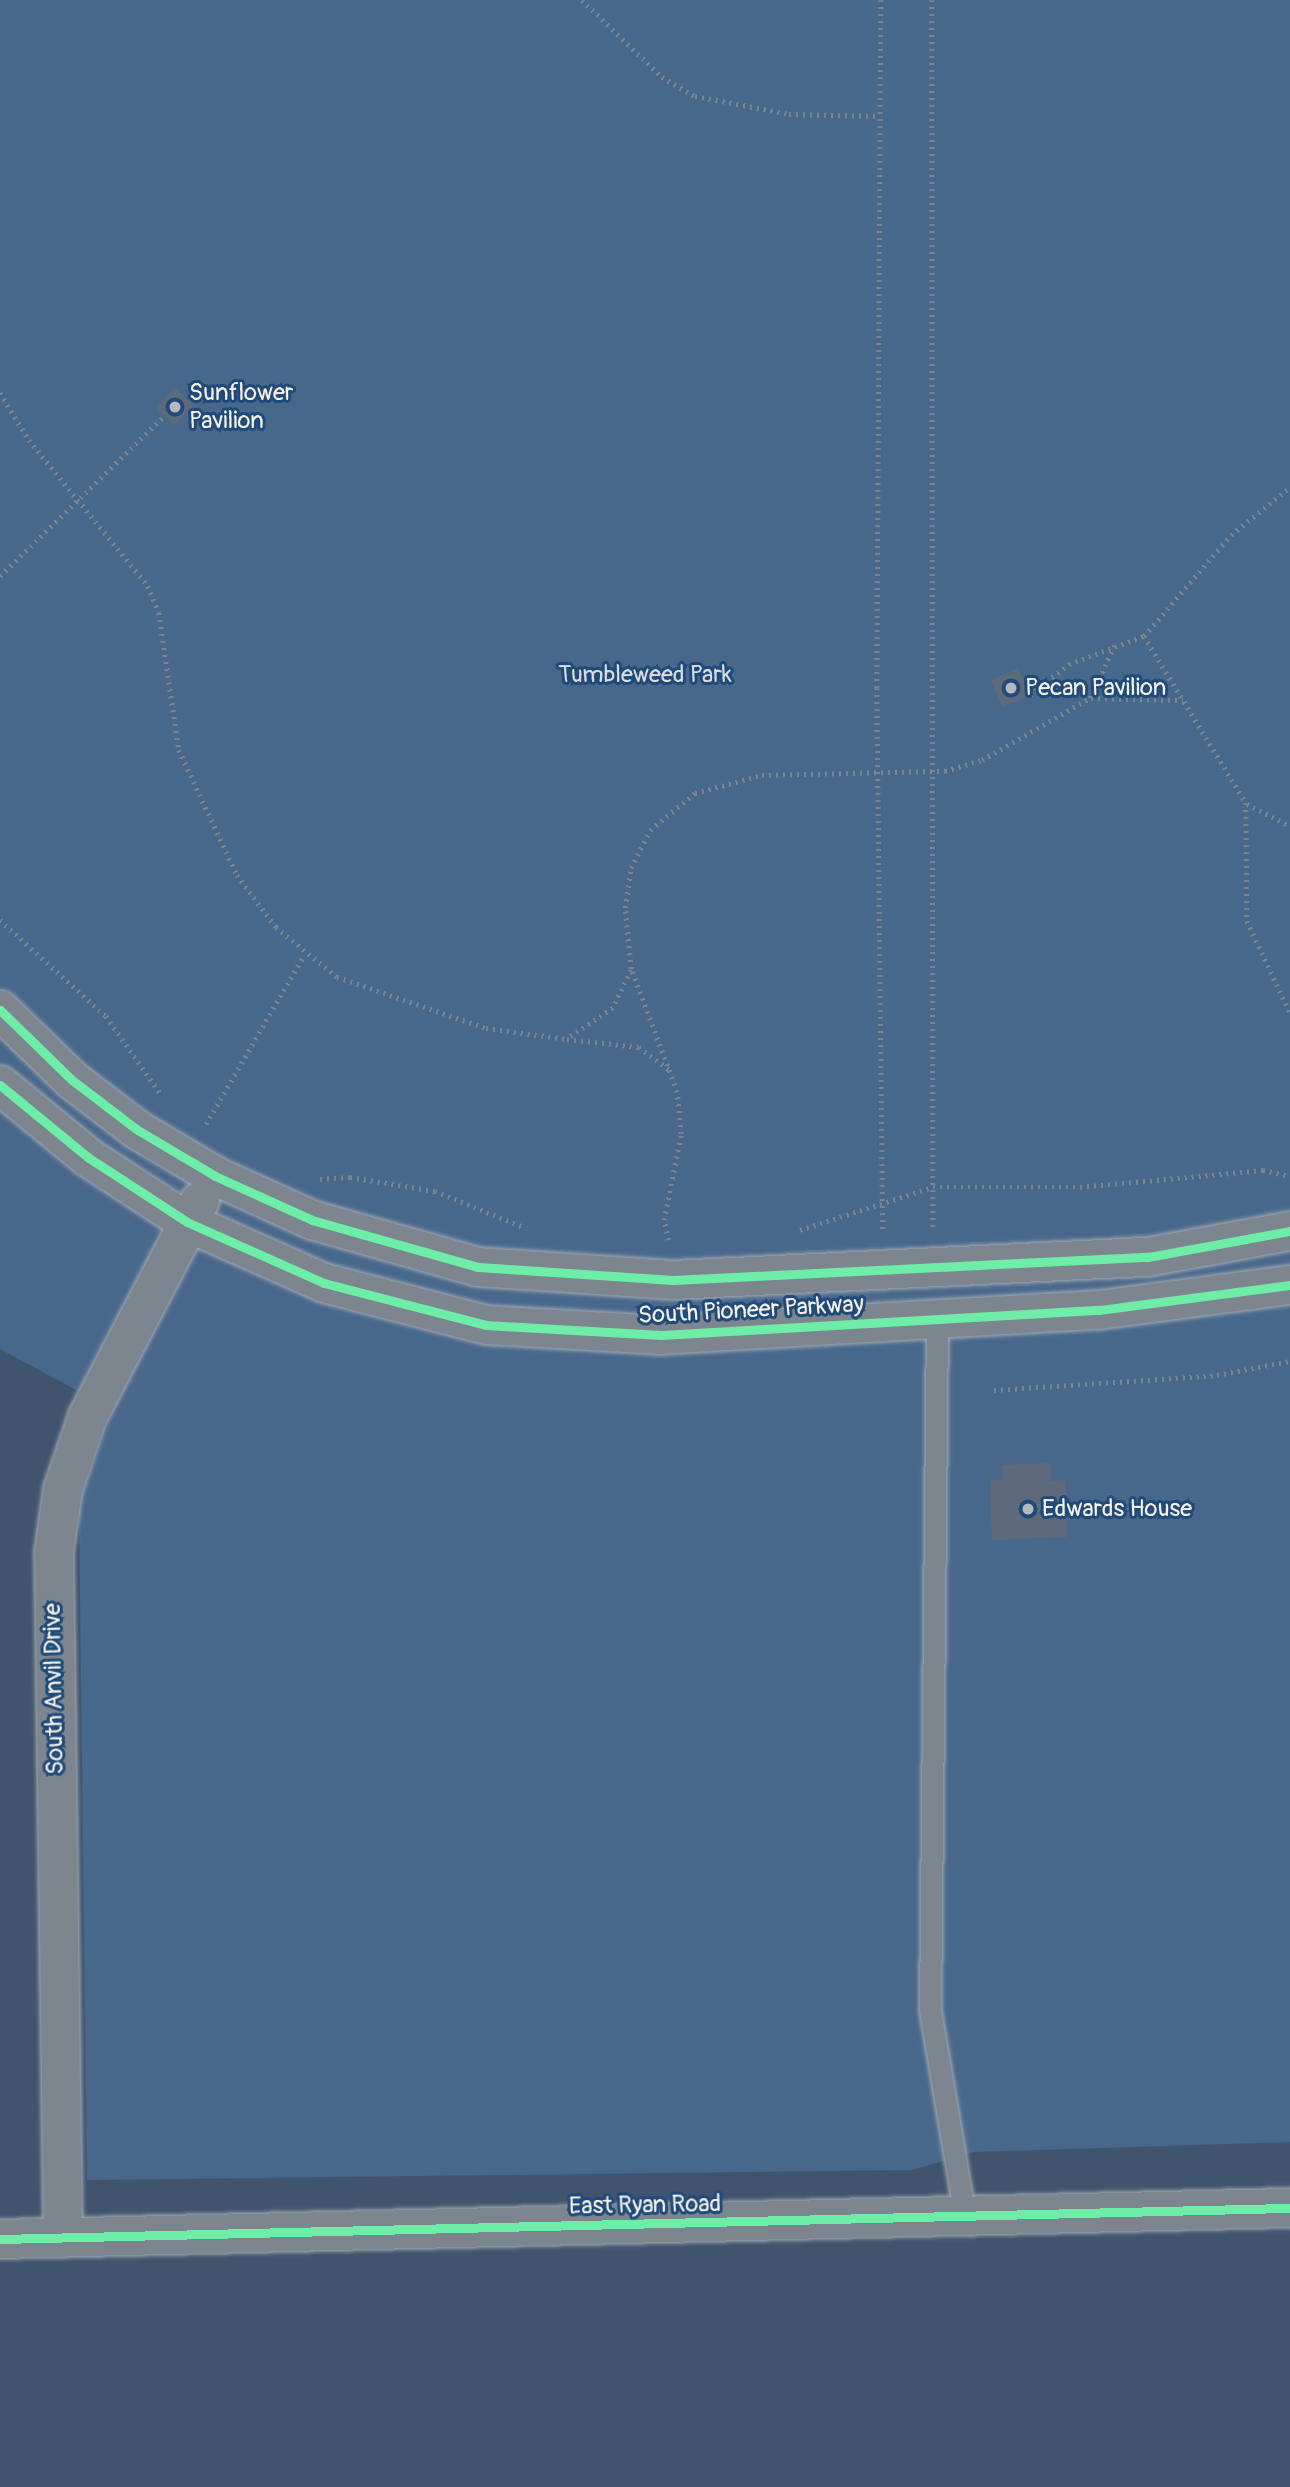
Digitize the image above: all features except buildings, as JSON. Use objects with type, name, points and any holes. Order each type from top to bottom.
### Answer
[{"type":"street","name":"South Pioneer Parkway","points":[[0,1010],[72,1080],[136,1129],[215,1176],[312,1220],[478,1268],[673,1280],[1148,1257],[1290,1231]]},
{"type":"street","name":"South Pioneer Parkway","points":[[0,1084],[89,1158],[187,1222],[324,1283],[485,1325],[661,1335],[1179,1303],[1290,1285]]},
{"type":"street","name":"South Anvil Drive","points":[[63,2238],[54,1552],[64,1489],[88,1416],[187,1222],[215,1176]]},
{"type":"street","name":"East Ryan Road","points":[[0,2239],[1290,2208]]},
{"type":"lane","points":[[937,1320],[930,2010],[965,2216]]},
{"type":"path","points":[[582,0],[662,77],[695,96],[789,114],[879,116]]},
{"type":"path","points":[[881,0],[878,775],[884,1269]]},
{"type":"path","points":[[932,0],[934,1267]]},
{"type":"path","points":[[0,393],[78,500],[129,558],[152,595],[179,750],[237,876],[304,955],[337,976],[453,1019],[567,1039],[639,1046],[673,1073]]},
{"type":"path","points":[[0,576],[164,416]]},
{"type":"path","points":[[1030,695],[1069,664],[1144,636],[1231,535],[1290,487]]},
{"type":"path","points":[[1144,636],[1246,803],[1290,826]]},
{"type":"path","points":[[1090,698],[1115,645]]},
{"type":"path","points":[[670,1253],[664,1220],[681,1134],[673,1073],[631,969],[625,908],[631,868],[650,830],[678,803],[718,785],[790,771],[878,775],[933,772],[982,760],[1090,698],[1182,700]]},
{"type":"path","points":[[1246,803],[1247,921],[1290,1013]]},
{"type":"path","points":[[0,920],[106,1016],[165,1102]]},
{"type":"path","points":[[200,1135],[304,955]]},
{"type":"path","points":[[567,1039],[613,1007],[631,969]]},
{"type":"path","points":[[790,1231],[883,1206],[933,1187],[1080,1187],[1263,1170],[1290,1176]]},
{"type":"path","points":[[306,1181],[350,1177],[435,1191],[538,1234]]},
{"type":"path","points":[[994,1390],[1217,1375],[1290,1361]]},
{"type":"green space","name":"Tumbleweed Park","points":[[0,0],[1290,0],[1290,2142],[974,2152],[912,2170],[87,2180],[79,1505],[113,1410],[0,1349]]},
{"type":"cycle path","points":[[0,1010],[72,1080],[136,1129],[215,1176],[312,1220],[478,1267],[673,1280],[1148,1257],[1290,1231]]},
{"type":"cycle path","points":[[0,1085],[89,1158],[187,1222],[324,1283],[486,1325],[661,1335],[1099,1310],[1290,1285]]},
{"type":"cycle path","points":[[0,2239],[1290,2208]]},
{"type":"place","name":"Sunflower Pavilion","points":[[175,407]]},
{"type":"place","name":"Pecan Pavilion","points":[[1011,688]]},
{"type":"place","name":"Edwards House","points":[[1028,1509]]}]
